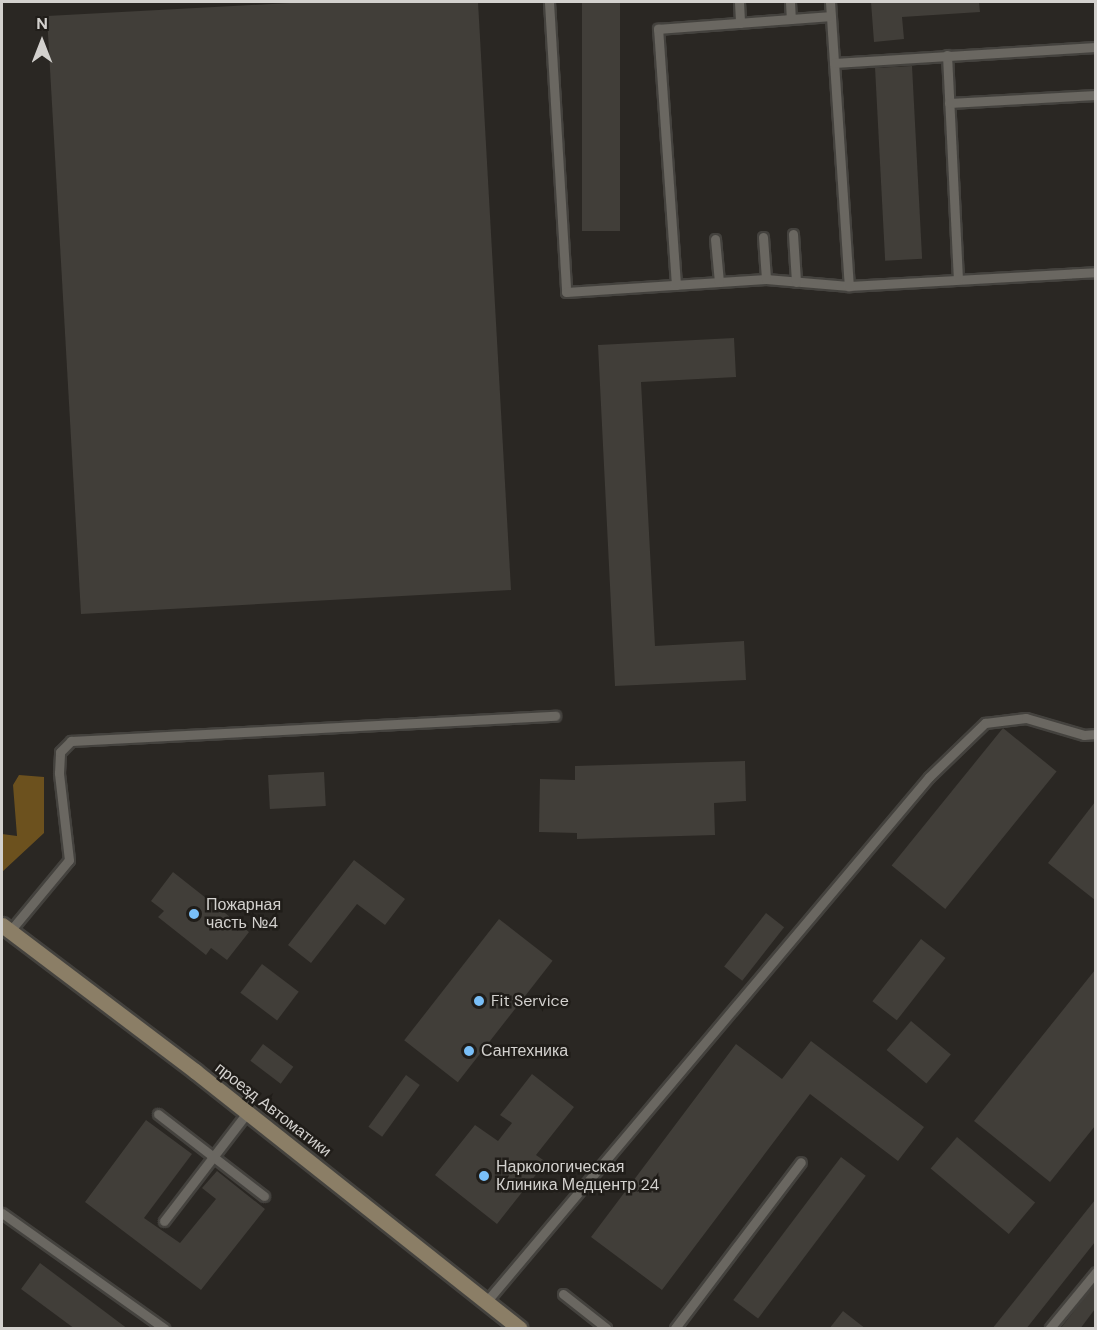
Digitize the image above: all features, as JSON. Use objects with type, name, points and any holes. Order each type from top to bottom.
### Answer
[{"type":"main road","name":"проезд Автоматики","points":[[6,928],[247,1113],[519,1329]]},
{"type":"lane","points":[[549,2],[566,292],[766,279],[849,286],[1095,272]]},
{"type":"lane","points":[[739,2],[740,22]]},
{"type":"lane","points":[[790,2],[791,19]]},
{"type":"lane","points":[[830,2],[849,286]]},
{"type":"lane","points":[[676,285],[658,29],[831,16]]},
{"type":"lane","points":[[834,63],[1095,46]]},
{"type":"lane","points":[[947,55],[957,279]]},
{"type":"lane","points":[[949,103],[1095,95]]},
{"type":"lane","points":[[793,234],[796,282]]},
{"type":"lane","points":[[763,237],[766,279]]},
{"type":"lane","points":[[715,240],[719,282]]},
{"type":"lane","points":[[6,928],[69,860],[59,773],[60,752],[71,741],[555,716]]},
{"type":"lane","points":[[486,1302],[929,777],[985,723],[1026,718],[1084,735],[1095,734]]},
{"type":"lane","points":[[164,1221],[247,1113]]},
{"type":"lane","points":[[158,1114],[264,1196]]},
{"type":"lane","points":[[675,1329],[801,1162]]},
{"type":"lane","points":[[2,1213],[164,1329]]},
{"type":"lane","points":[[1050,1329],[1095,1272]]},
{"type":"lane","points":[[563,1294],[606,1329]]},
{"type":"shaded area","points":[[19,775],[44,777],[44,833],[2,872],[2,834],[17,836],[13,785]]},
{"type":"building","points":[[308,2],[478,2],[511,590],[81,614],[47,16]]},
{"type":"building","points":[[582,2],[620,2],[620,231],[582,231]]},
{"type":"building","points":[[871,2],[979,2],[980,12],[902,17],[904,39],[874,42]]},
{"type":"building","points":[[912,66],[922,259],[885,261],[875,68]]},
{"type":"building","points":[[734,338],[736,377],[641,382],[655,646],[744,641],[746,680],[615,686],[598,345]]},
{"type":"building","points":[[1003,728],[1057,771],[945,909],[892,866]]},
{"type":"building","points":[[745,761],[746,801],[714,803],[715,835],[577,839],[577,833],[539,832],[540,779],[575,780],[575,766]]},
{"type":"building","points":[[324,772],[326,806],[270,809],[268,775]]},
{"type":"building","points":[[1095,802],[1095,900],[1048,863]]},
{"type":"building","points":[[354,860],[405,899],[385,925],[357,904],[311,963],[288,945]]},
{"type":"building","name":"Пожарная часть №4","points":[[173,872],[249,932],[227,960],[211,948],[206,955],[158,917],[164,911],[151,901]]},
{"type":"building","points":[[766,913],[784,927],[742,981],[724,967]]},
{"type":"building","name":"Fit Service","points":[[499,919],[553,961],[458,1082],[404,1040]]},
{"type":"building","points":[[921,939],[945,958],[897,1020],[872,1001]]},
{"type":"building","points":[[262,964],[299,992],[277,1020],[240,993]]},
{"type":"building","points":[[1095,970],[1095,1126],[1050,1182],[974,1121]]},
{"type":"building","points":[[911,1021],[951,1054],[926,1084],[887,1050]]},
{"type":"building","points":[[811,1041],[924,1127],[898,1161],[810,1094],[662,1290],[591,1237],[736,1044],[782,1079]]},
{"type":"building","points":[[263,1044],[293,1067],[281,1084],[250,1061]]},
{"type":"building","points":[[532,1074],[574,1107],[536,1155],[546,1162],[497,1224],[435,1175],[475,1125],[498,1141],[512,1123],[500,1115]]},
{"type":"building","points":[[406,1075],[420,1085],[382,1137],[368,1127]]},
{"type":"building","points":[[146,1120],[192,1154],[144,1218],[180,1243],[216,1199],[202,1188],[217,1171],[265,1209],[201,1290],[85,1202]]},
{"type":"building","points":[[957,1137],[1035,1203],[1009,1234],[931,1168]]},
{"type":"building","points":[[841,1157],[866,1176],[758,1319],[733,1300]]},
{"type":"building","points":[[1095,1200],[1095,1242],[1026,1329],[992,1329]]},
{"type":"building","points":[[40,1263],[128,1329],[75,1329],[21,1289]]},
{"type":"building","points":[[1095,1284],[1095,1309],[1080,1329],[1060,1329]]},
{"type":"building","points":[[843,1311],[866,1329],[829,1329]]},
{"type":"place","name":"Пожарная часть №4","points":[[194,914]]},
{"type":"place","name":"Fit Service","points":[[479,1001]]},
{"type":"place","name":"Сантехника","points":[[469,1051]]},
{"type":"place","name":"Наркологическая Клиника Медцентр 24","points":[[484,1176]]}]
